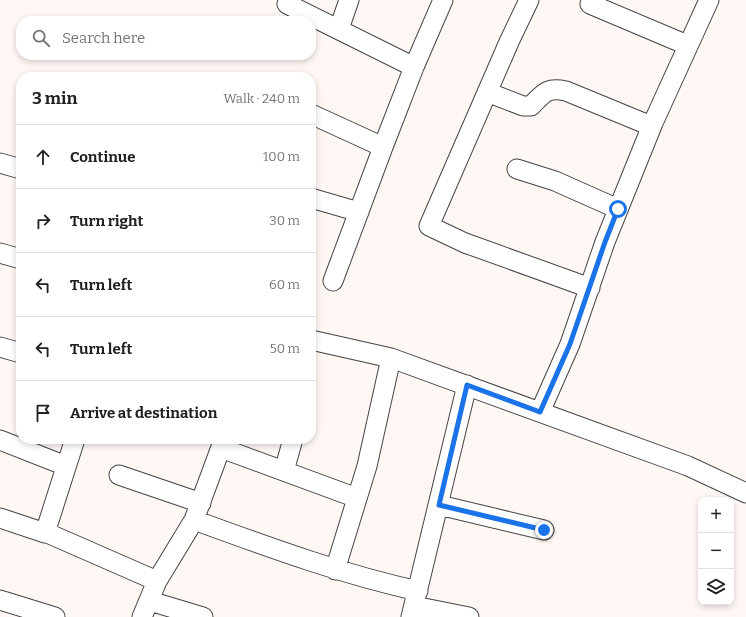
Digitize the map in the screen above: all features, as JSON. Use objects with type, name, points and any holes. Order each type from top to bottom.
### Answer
[{"type":"street","points":[[339,29],[348,0]]},
{"type":"street","points":[[333,281],[383,146],[414,67],[443,0]]},
{"type":"street","points":[[529,0],[429,226],[465,243],[590,288]]},
{"type":"street","points":[[540,412],[570,344],[605,242],[652,126],[687,45],[709,0]]},
{"type":"street","points":[[287,4],[312,16]]},
{"type":"street","points":[[590,4],[687,45]]},
{"type":"street","points":[[316,18],[414,67]]},
{"type":"street","points":[[487,92],[523,106],[531,106],[548,90],[556,89],[566,91],[652,126]]},
{"type":"street","points":[[316,116],[383,146]]},
{"type":"street","points":[[0,163],[16,166]]},
{"type":"street","points":[[517,169],[555,181],[618,209]]},
{"type":"street","points":[[316,199],[359,212]]},
{"type":"street","points":[[0,253],[16,258]]},
{"type":"street","points":[[316,341],[391,358],[688,466],[746,493]]},
{"type":"street","points":[[0,347],[16,352]]},
{"type":"street","points":[[335,570],[367,466],[391,358]]},
{"type":"street","points":[[414,605],[467,385]]},
{"type":"street","points":[[0,440],[66,466]]},
{"type":"street","points":[[45,532],[73,444]]},
{"type":"street","points":[[203,617],[146,609],[157,581],[197,511],[223,444]]},
{"type":"street","points":[[225,444],[284,471],[357,498]]},
{"type":"street","points":[[284,471],[292,444]]},
{"type":"street","points":[[119,475],[197,511],[265,547],[335,570],[383,583],[414,605],[469,617]]},
{"type":"street","points":[[439,505],[544,530]]},
{"type":"street","points":[[0,518],[45,534],[45,532],[157,581]]},
{"type":"street","points":[[0,600],[55,617]]},
{"type":"route","points":[[544,530],[439,505],[467,385],[540,412],[570,344],[618,209]]}]
